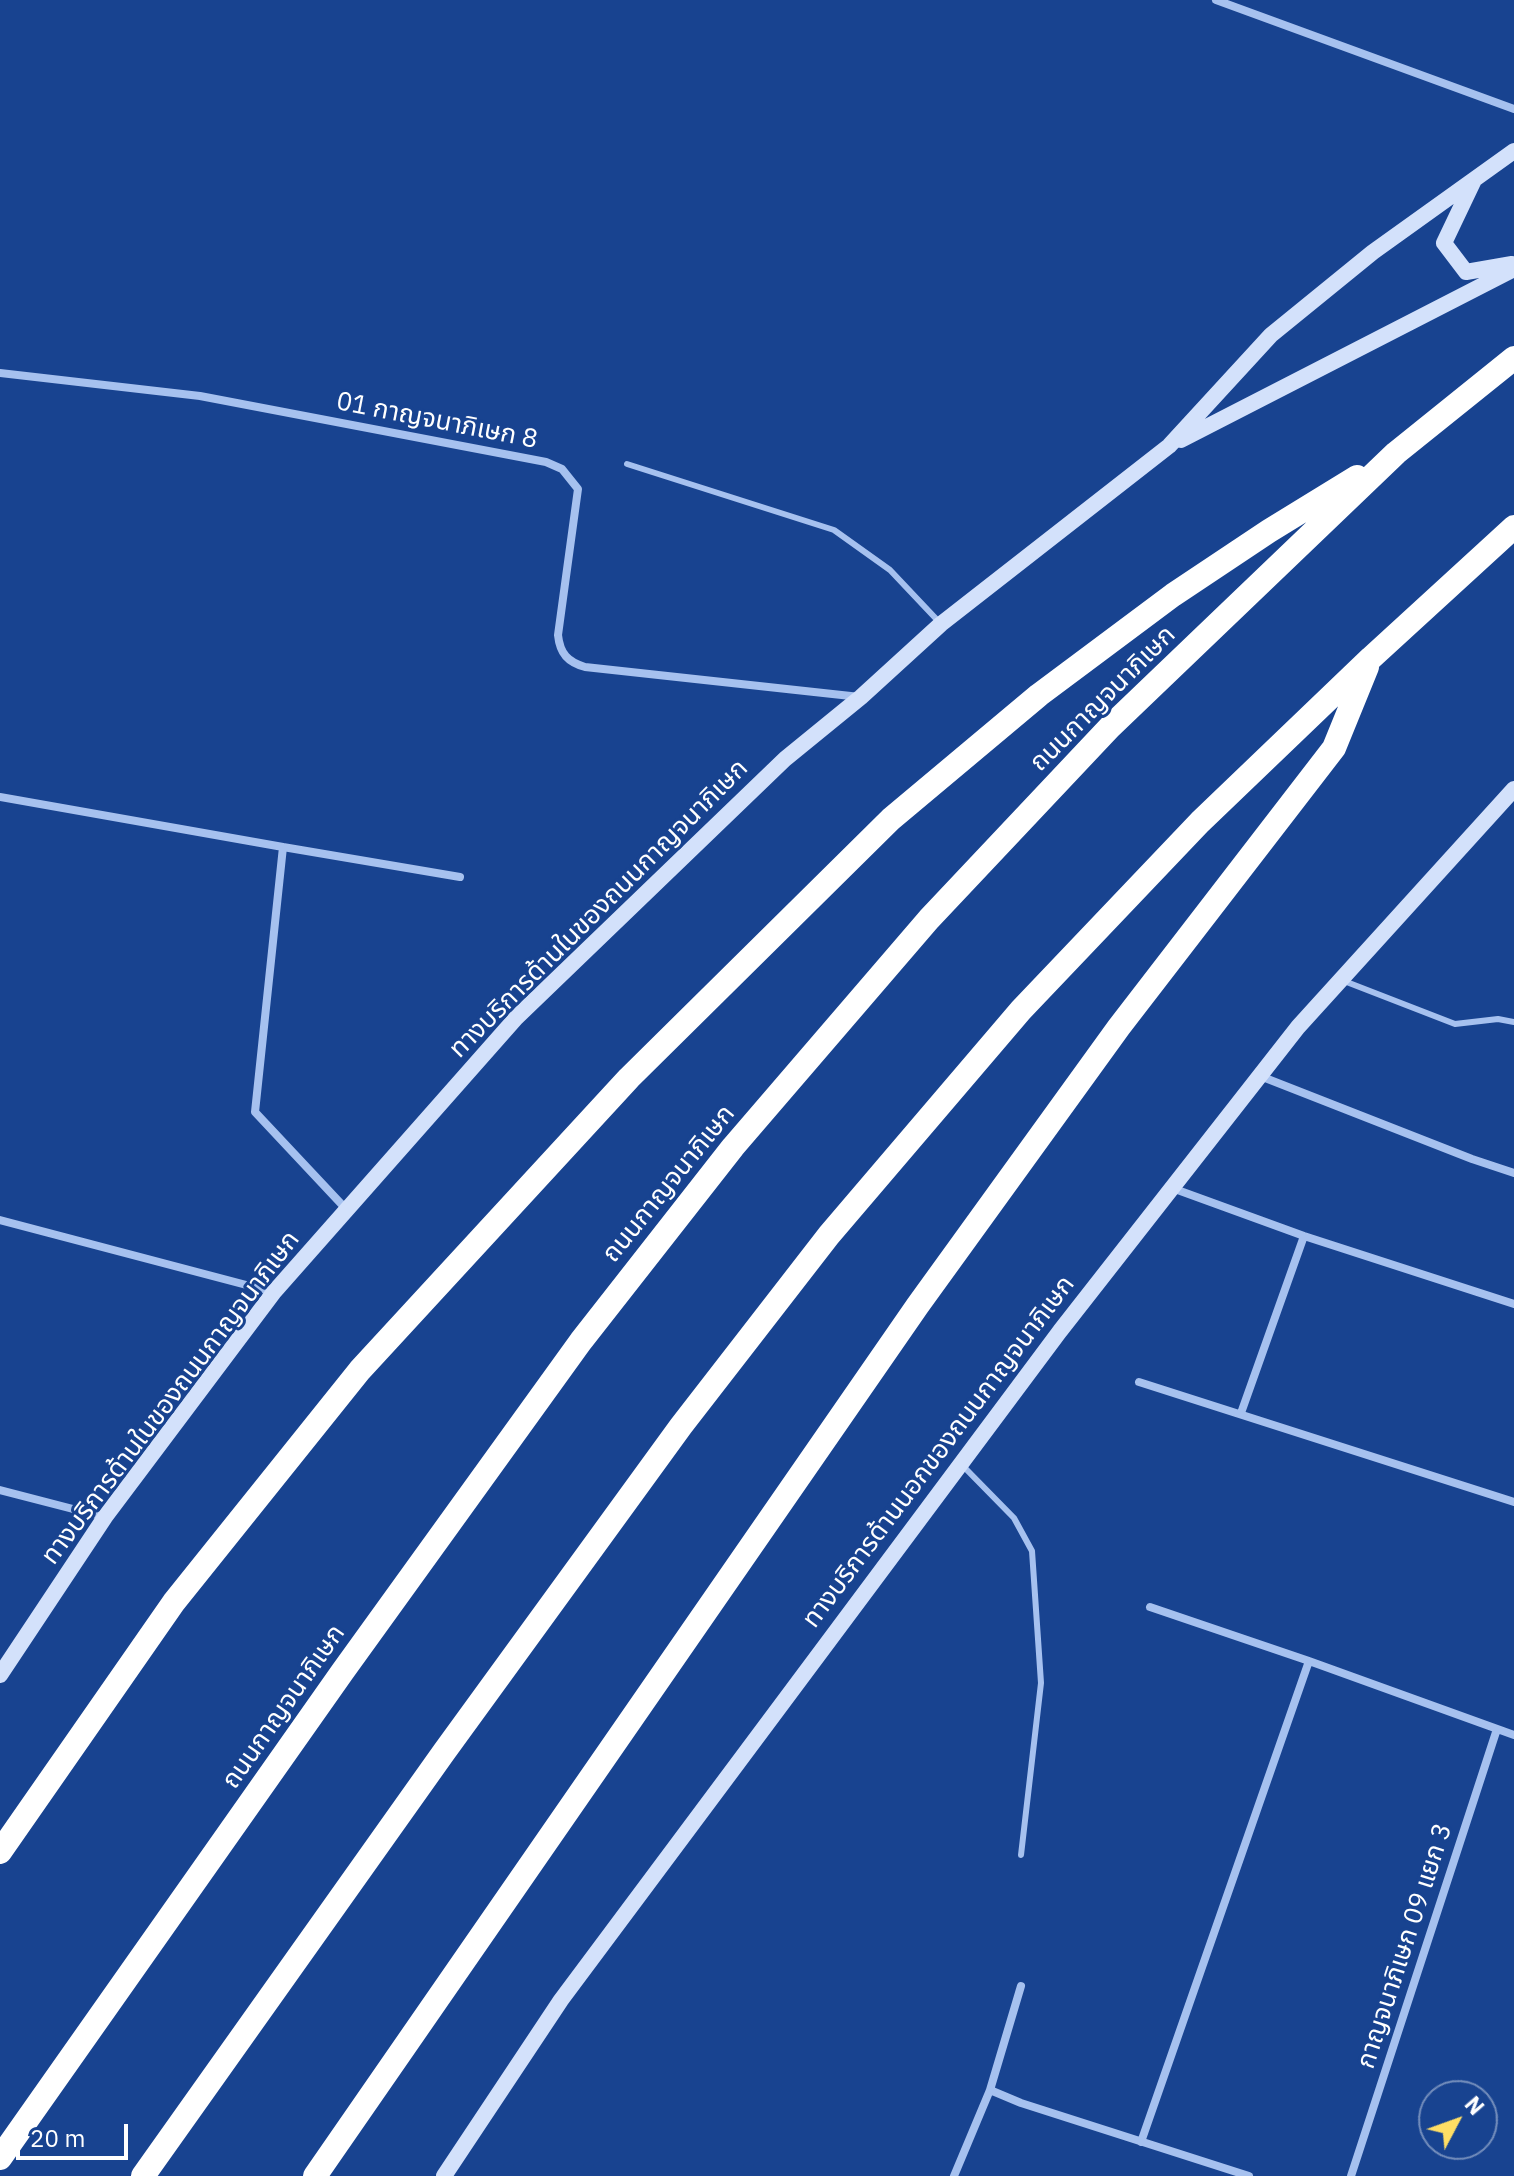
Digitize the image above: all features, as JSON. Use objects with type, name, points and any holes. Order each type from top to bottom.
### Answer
[{"type":"highway","name":"ถนนกาญจนาภิเษก","points":[[0,2158],[343,1671],[572,1354],[733,1147],[929,919],[1110,727],[1396,453],[1514,358]]},
{"type":"highway","points":[[0,1852],[174,1602],[360,1370],[629,1078],[891,819],[1039,695],[1173,595],[1269,531],[1396,453]]},
{"type":"highway","points":[[143,2176],[681,1426],[829,1235],[1021,1010],[1200,822],[1371,658],[1514,527]]},
{"type":"highway","points":[[315,2176],[918,1305],[1119,1027],[1334,748],[1371,658]]},
{"type":"main road","name":"ทางบริการด้านในของถนนกาญจนาภิเษก","points":[[0,1675],[105,1517],[274,1292],[516,1018],[785,759],[861,697],[941,624],[1169,446],[1271,335],[1373,252],[1514,151]]},
{"type":"main road","points":[[1475,177],[1444,243],[1466,272],[1514,267]]},
{"type":"main road","name":"ทางบริการด้านในของถนนกาญจนาภิเษก","points":[[1169,446],[1514,267]]},
{"type":"main road","name":"ทางบริการด้านนอกของถนนกาญจนาภิเษก","points":[[444,2176],[561,2000],[960,1463],[1172,1188],[1298,1027],[1514,789]]},
{"type":"street","points":[[1216,0],[1514,109]]},
{"type":"street","name":"01 กาญจนาภิเษก 8","points":[[0,373],[200,396],[546,462],[562,469],[578,489],[558,635],[563,655],[573,663],[585,667],[861,697]]},
{"type":"street","points":[[0,797],[460,877]]},
{"type":"street","points":[[283,847],[255,1112],[346,1209]]},
{"type":"street","points":[[1259,1076],[1514,1173]]},
{"type":"street","points":[[1172,1188],[1304,1236],[1514,1304]]},
{"type":"street","points":[[0,1220],[274,1292]]},
{"type":"street","points":[[1241,1413],[1304,1236]]},
{"type":"street","points":[[1139,1382],[1514,1502]]},
{"type":"street","points":[[0,1490],[105,1517]]},
{"type":"street","points":[[1150,1607],[1514,1735]]},
{"type":"street","points":[[1141,2142],[1309,1661]]},
{"type":"street","name":"กาญจนาภิเษก 09 แยก 3","points":[[1351,2176],[1497,1729]]},
{"type":"street","points":[[954,2176],[990,2090],[1021,1986]]},
{"type":"street","points":[[990,2090],[1021,2103],[1249,2176]]},
{"type":"lane","points":[[627,464],[834,530],[890,570],[941,624]]},
{"type":"lane","points":[[1341,979],[1455,1024],[1498,1019],[1514,1022]]},
{"type":"lane","points":[[960,1463],[1014,1518],[1032,1551],[1041,1683],[1021,1855]]}]
